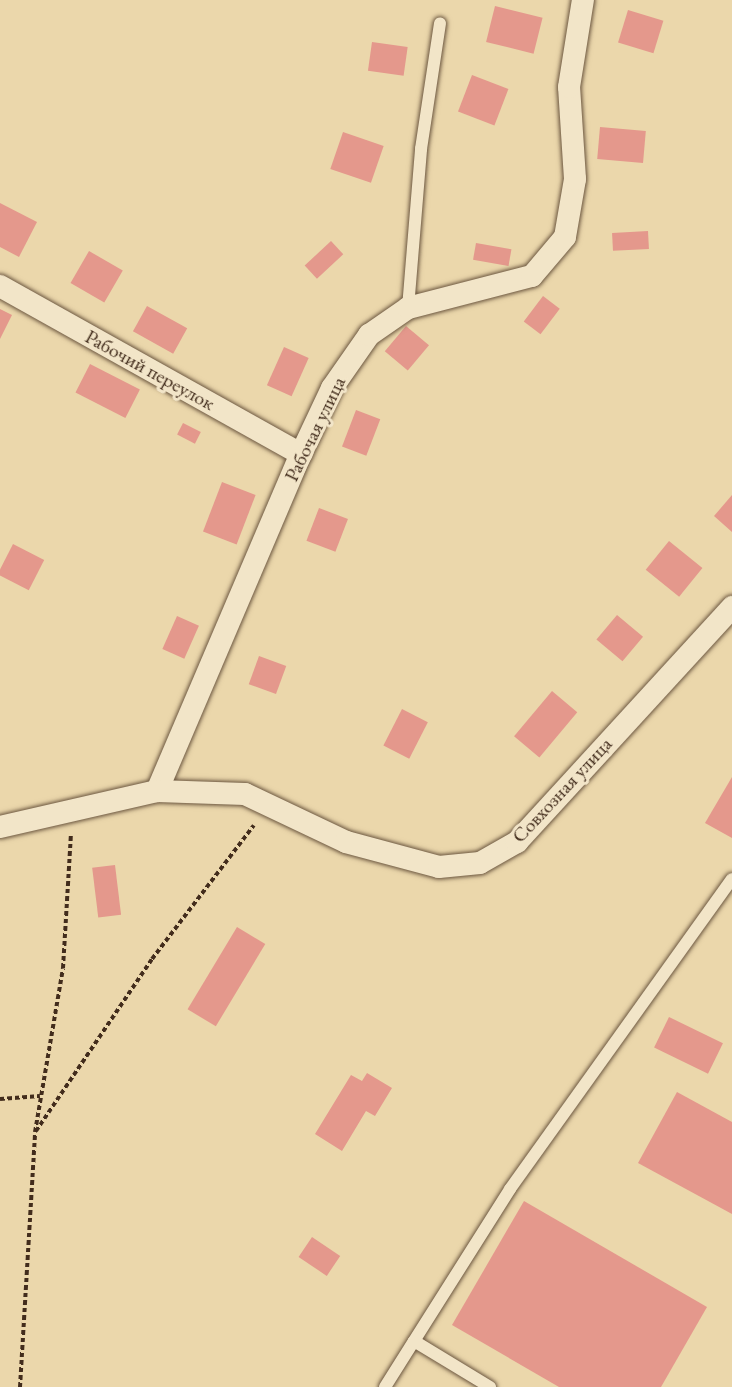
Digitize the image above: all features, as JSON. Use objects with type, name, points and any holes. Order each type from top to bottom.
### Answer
[{"type":"street","name":"Рабочая улица","points":[[157,791],[301,454],[332,388],[369,335],[408,308],[532,276],[565,237],[575,179],[569,87],[583,0]]},
{"type":"street","name":"Рабочий переулок","points":[[0,286],[301,454]]},
{"type":"street","name":"Совхозная улица","points":[[0,827],[157,791],[244,794],[346,842],[427,864],[480,863],[517,843],[732,607]]},
{"type":"lane","points":[[408,308],[421,149],[440,23]]},
{"type":"lane","points":[[385,1387],[510,1189],[732,879]]},
{"type":"lane","points":[[414,1341],[490,1387]]},
{"type":"path","points":[[35,1132],[152,959],[252,826],[275,808]]},
{"type":"path","points":[[20,1387],[35,1132],[39,1096],[63,968],[72,810]]},
{"type":"path","points":[[0,1100],[39,1096]]},
{"type":"building","points":[[495,6],[543,18],[534,54],[486,42]]},
{"type":"building","points":[[628,10],[663,21],[653,53],[618,43]]},
{"type":"building","points":[[372,42],[408,47],[404,76],[368,71]]},
{"type":"building","points":[[472,75],[508,89],[494,125],[458,111]]},
{"type":"building","points":[[600,127],[646,131],[643,163],[597,159]]},
{"type":"building","points":[[343,132],[384,146],[371,183],[330,169]]},
{"type":"building","points":[[0,203],[37,222],[19,257],[0,247]]},
{"type":"building","points":[[648,231],[649,249],[613,251],[612,233]]},
{"type":"building","points":[[331,241],[343,254],[317,279],[305,266]]},
{"type":"building","points":[[476,243],[511,249],[509,266],[473,260]]},
{"type":"building","points":[[89,251],[123,270],[104,303],[71,283]]},
{"type":"building","points":[[543,296],[560,309],[541,334],[524,322]]},
{"type":"building","points":[[147,306],[187,328],[173,354],[133,331]]},
{"type":"building","points":[[0,309],[12,315],[0,339]]},
{"type":"building","points":[[406,326],[429,345],[408,371],[385,351]]},
{"type":"building","points":[[284,347],[309,358],[292,396],[267,385]]},
{"type":"building","points":[[90,364],[140,389],[125,418],[75,393]]},
{"type":"building","points":[[356,410],[380,419],[366,456],[342,446]]},
{"type":"building","points":[[183,423],[201,432],[195,444],[177,435]]},
{"type":"building","points":[[222,482],[256,495],[237,544],[203,531]]},
{"type":"building","points":[[732,495],[732,532],[714,516]]},
{"type":"building","points":[[319,508],[348,519],[335,552],[306,541]]},
{"type":"building","points":[[669,541],[702,568],[679,597],[646,570]]},
{"type":"building","points":[[13,544],[44,560],[29,590],[0,576],[0,570]]},
{"type":"building","points":[[617,615],[643,637],[622,661],[596,640]]},
{"type":"building","points":[[177,616],[199,626],[184,659],[162,649]]},
{"type":"building","points":[[259,656],[286,666],[276,694],[249,684]]},
{"type":"building","points":[[552,691],[577,712],[539,757],[514,736]]},
{"type":"building","points":[[402,709],[428,722],[409,759],[383,746]]},
{"type":"building","points":[[732,777],[732,838],[705,823]]},
{"type":"building","points":[[115,865],[121,915],[98,917],[92,868]]},
{"type":"building","points":[[237,927],[265,944],[216,1026],[188,1009]]},
{"type":"building","points":[[669,1017],[723,1043],[708,1074],[654,1048]]},
{"type":"building","points":[[367,1073],[392,1088],[375,1116],[366,1111],[342,1151],[315,1134],[351,1075],[362,1081]]},
{"type":"building","points":[[677,1092],[732,1122],[732,1214],[638,1163]]},
{"type":"building","points":[[524,1201],[707,1307],[661,1387],[559,1387],[452,1325]]},
{"type":"building","points":[[312,1237],[340,1256],[327,1276],[299,1257]]}]
